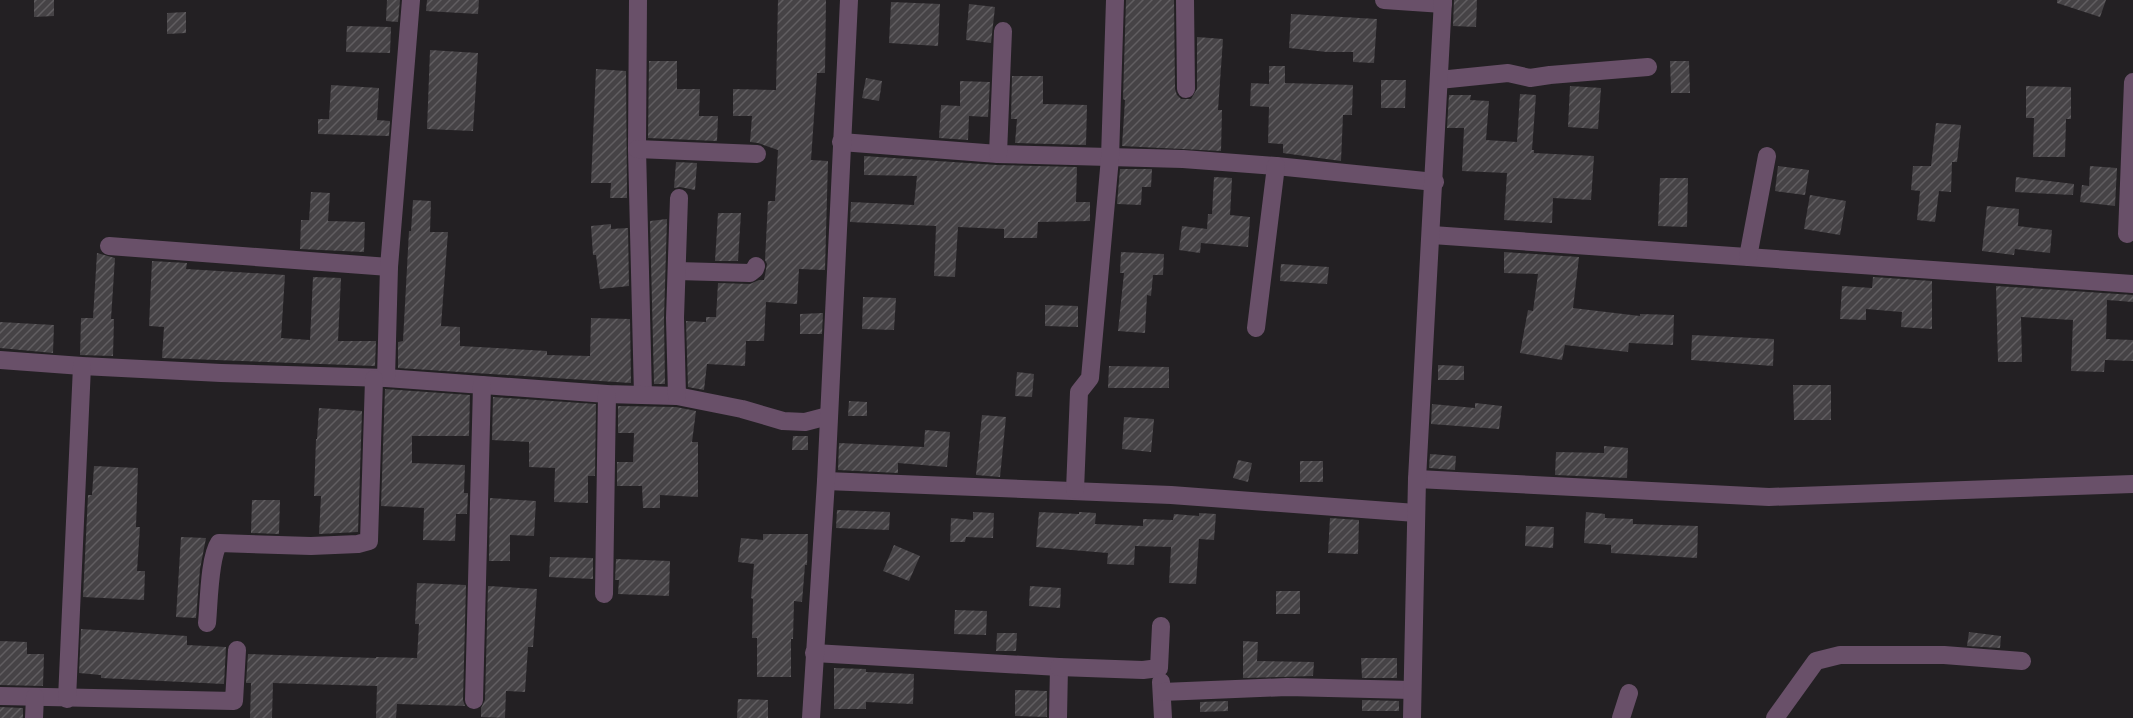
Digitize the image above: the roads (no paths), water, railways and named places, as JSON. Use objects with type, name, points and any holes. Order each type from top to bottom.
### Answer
[{"type":"street","points":[[207,623],[213,561],[219,543],[311,546],[358,544],[369,541],[411,0]]},
{"type":"street","points":[[638,0],[637,149],[643,395]]},
{"type":"street","points":[[811,718],[826,481],[849,0]]},
{"type":"street","points":[[1075,490],[1079,392],[1090,378],[1110,158],[1115,0]]},
{"type":"street","points":[[1185,0],[1186,89]]},
{"type":"street","points":[[1384,0],[1443,2],[1435,182],[1417,479],[1412,718]]},
{"type":"street","points":[[998,153],[1003,31]]},
{"type":"street","points":[[1439,80],[1508,73],[1524,78],[1537,78],[1648,67]]},
{"type":"street","points":[[2127,234],[2133,82]]},
{"type":"street","points":[[841,142],[998,153],[1183,159],[1435,182]]},
{"type":"street","points":[[637,149],[757,154]]},
{"type":"street","points":[[1748,257],[1767,156]]},
{"type":"street","points":[[1256,328],[1276,166]]},
{"type":"street","points":[[677,396],[675,318],[679,198]]},
{"type":"street","points":[[1431,235],[2133,284]]},
{"type":"street","points":[[110,246],[389,267]]},
{"type":"street","points":[[677,271],[750,273],[756,269],[756,266]]},
{"type":"street","points":[[0,360],[677,396],[742,409],[783,421],[805,422],[828,416]]},
{"type":"street","points":[[67,699],[82,366]]},
{"type":"street","points":[[474,700],[482,385]]},
{"type":"street","points":[[604,594],[608,394]]},
{"type":"street","points":[[1417,479],[1769,497],[2133,484]]},
{"type":"street","points":[[826,481],[1171,495],[1416,513]]},
{"type":"street","points":[[1161,626],[1159,668],[1163,718]]},
{"type":"street","points":[[0,696],[233,710],[237,650]]},
{"type":"street","points":[[814,653],[1059,667],[1143,670],[1159,668]]},
{"type":"street","points":[[1775,718],[1816,661],[1840,655],[1944,654],[2022,661]]},
{"type":"street","points":[[1058,718],[1059,667]]},
{"type":"street","points":[[1162,692],[1287,687],[1412,690]]},
{"type":"street","points":[[1621,718],[1629,693]]},
{"type":"street","points":[[34,718],[35,697]]}]
